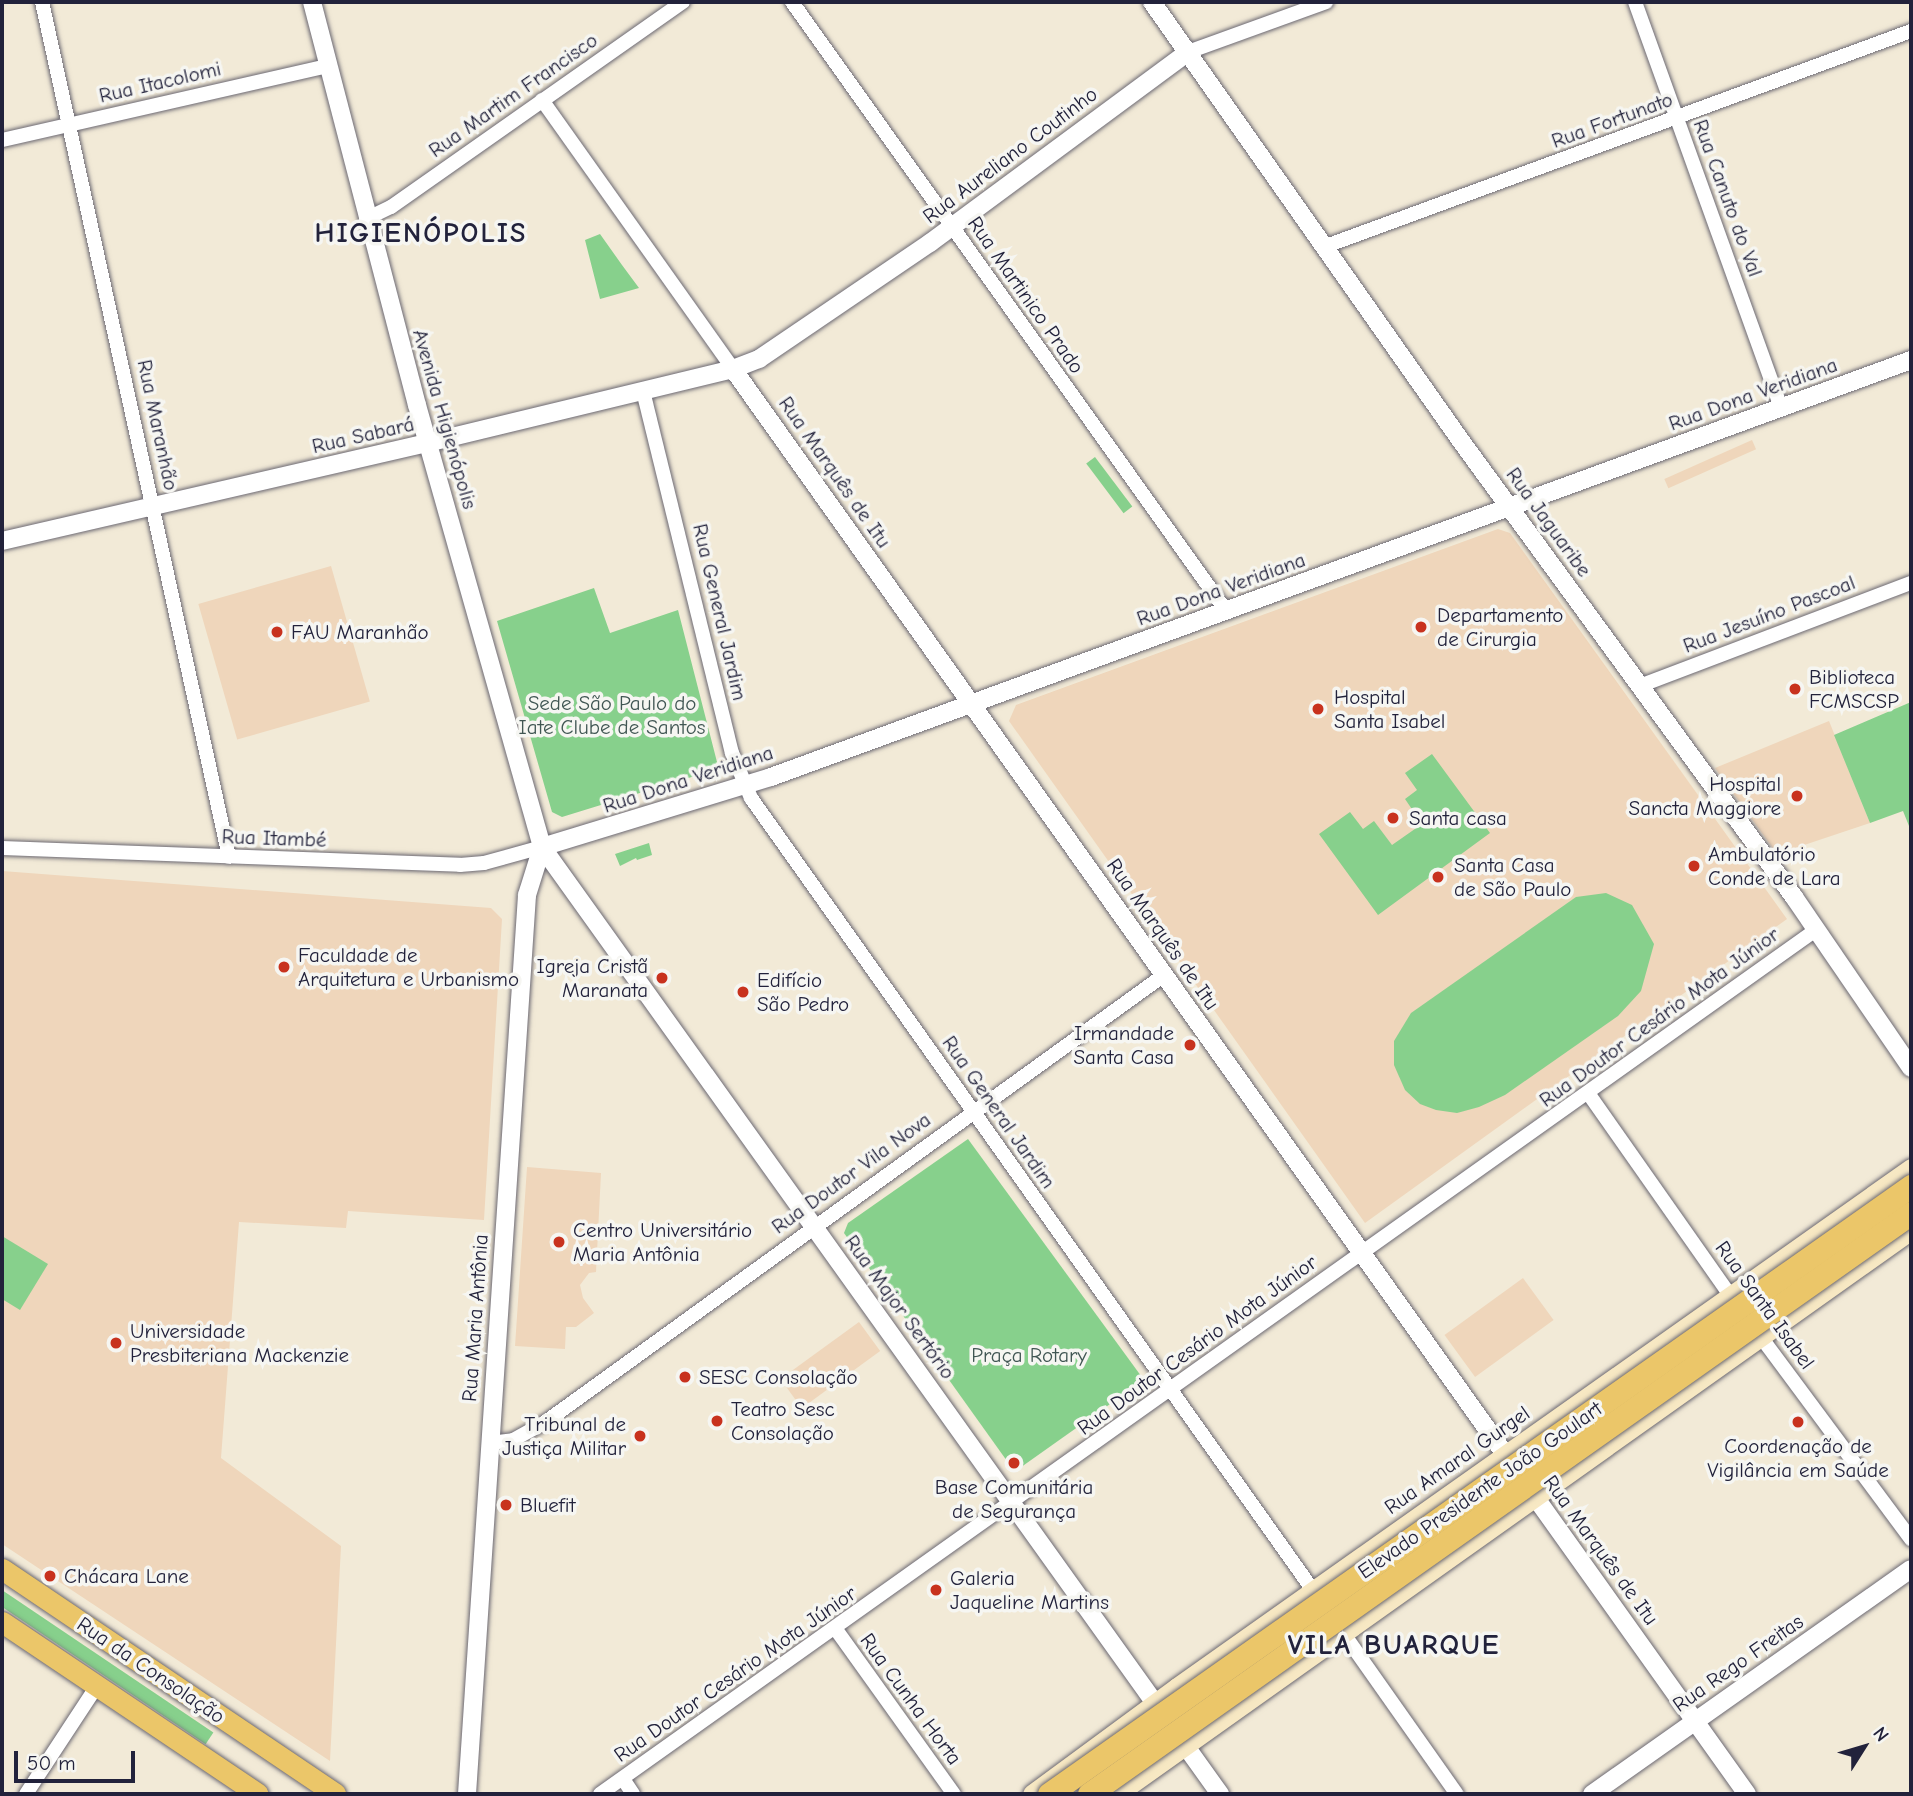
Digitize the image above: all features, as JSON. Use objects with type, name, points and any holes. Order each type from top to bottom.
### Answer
[{"type":"highway","name":"Elevado Presidente João Goulart","points":[[1049,1794],[1911,1186]]},
{"type":"highway","name":"Elevado Presidente João Goulart","points":[[1089,1794],[1911,1213]]},
{"type":"main road","name":"Rua Amaral Gurgel","points":[[1032,1794],[1155,1703],[1911,1168]]},
{"type":"main road","points":[[1116,1794],[1911,1230]]},
{"type":"main road","name":"Rua da Consolação","points":[[2,1569],[334,1794]]},
{"type":"main road","name":"Rua da Consolação","points":[[2,1622],[258,1794]]},
{"type":"street","name":"Rua Maranhão","points":[[42,2],[155,508],[229,857]]},
{"type":"street","name":"Avenida Higienópolis","points":[[312,2],[366,219],[542,847]]},
{"type":"street","name":"Rua Martim Francisco","points":[[366,219],[391,207],[682,2]]},
{"type":"street","name":"Rua Martinico Prado","points":[[792,2],[1227,612]]},
{"type":"street","name":"Rua Jaguaribe","points":[[1152,2],[1510,508],[1642,685],[1817,929],[1911,1068]]},
{"type":"street","name":"Rua Aureliano Coutinho","points":[[733,369],[759,359],[952,227],[1188,52],[1326,2]]},
{"type":"street","name":"Rua Canuto do Val","points":[[1635,2],[1781,408]]},
{"type":"street","name":"Rua Fortunato","points":[[1326,246],[1911,30]]},
{"type":"street","name":"Rua Itacolomi","points":[[2,139],[327,66]]},
{"type":"street","name":"Rua Marquês de Itu","points":[[542,100],[1747,1794]]},
{"type":"street","name":"Rua Dona Veridiana","points":[[542,847],[745,786],[1911,360]]},
{"type":"street","name":"Rua Sabará","points":[[2,541],[155,508],[733,369]]},
{"type":"street","name":"Rua General Jardim","points":[[643,390],[732,753],[745,786],[1457,1794]]},
{"type":"street","name":"Rua Jesuíno Pascoal","points":[[1642,685],[1911,583]]},
{"type":"street","name":"Rua Itambé","points":[[2,848],[460,865],[484,863],[542,847]]},
{"type":"street","name":"Rua Major Sertório","points":[[542,847],[1220,1794]]},
{"type":"street","name":"Rua Maria Antônia","points":[[467,1794],[529,884],[542,847]]},
{"type":"street","points":[[529,884],[543,874],[564,878]]},
{"type":"street","name":"Rua Doutor Cesário Mota Júnior","points":[[600,1794],[1817,929]]},
{"type":"street","name":"Rua Doutor Vila Nova","points":[[491,1443],[513,1440],[544,1423],[1164,975]]},
{"type":"street","name":"Rua Santa Isabel","points":[[1588,1093],[1760,1337],[1911,1539]]},
{"type":"street","name":"Rua Rego Freitas","points":[[1592,1794],[1911,1569]]},
{"type":"street","name":"Rua Cunha Horta","points":[[835,1628],[954,1794]]},
{"type":"street","points":[[26,1794],[97,1686]]},
{"type":"street","points":[[623,1779],[633,1794]]},
{"type":"shaded area","points":[[1752,440],[1756,449],[1668,488],[1664,479]]},
{"type":"shaded area","name":"Santa Casa de São Paulo","points":[[1498,529],[1510,533],[1787,919],[1365,1223],[1009,721],[1016,705]]},
{"type":"shaded area","name":"FAU Maranhão","points":[[331,566],[370,702],[237,740],[198,604]]},
{"type":"shaded area","name":"Hospital Sancta Maggiore","points":[[1829,721],[1870,823],[1777,854],[1715,768]]},
{"type":"shaded area","name":"Universidade Presbiteriana Mackenzie","points":[[2,871],[491,908],[502,919],[484,1220],[348,1211],[346,1228],[239,1222],[221,1458],[341,1546],[330,1761],[2,1544]]},
{"type":"shaded area","name":"Centro Universitário Maria Antônia","points":[[527,1167],[601,1173],[596,1272],[589,1273],[580,1285],[583,1298],[594,1313],[576,1327],[566,1327],[565,1349],[515,1346]]},
{"type":"shaded area","points":[[1523,1278],[1554,1320],[1475,1377],[1445,1335]]},
{"type":"shaded area","points":[[859,1322],[880,1351],[802,1408],[781,1379]]},
{"type":"green space","points":[[600,234],[639,288],[600,299],[585,240]]},
{"type":"green space","points":[[1095,457],[1132,507],[1124,513],[1086,464]]},
{"type":"green space","name":"Sede São Paulo do Iate Clube de Santos","points":[[594,588],[610,633],[678,610],[717,762],[711,771],[562,817],[552,812],[497,621]]},
{"type":"green space","points":[[1911,702],[1911,825],[1909,826],[1903,811],[1870,823],[1834,735]]},
{"type":"green space","points":[[1432,754],[1490,833],[1378,915],[1319,834],[1350,812],[1363,829],[1374,821],[1392,845],[1422,824],[1405,799],[1417,790],[1405,773]]},
{"type":"green space","points":[[649,843],[652,855],[637,860],[636,858],[620,866],[615,854]]},
{"type":"green space","points":[[1606,893],[1632,905],[1654,944],[1641,991],[1618,1016],[1505,1095],[1479,1107],[1457,1113],[1436,1110],[1420,1104],[1405,1090],[1394,1065],[1394,1041],[1411,1013],[1576,897]]},
{"type":"green space","name":"Praça Rotary","points":[[968,1139],[1144,1380],[1017,1470],[1012,1468],[844,1233],[848,1223]]},
{"type":"green space","points":[[2,1236],[48,1264],[20,1310],[2,1299]]},
{"type":"green space","points":[[2,1590],[213,1733],[206,1744],[2,1607]]},
{"type":"place","name":"Departamento de Cirurgia","points":[[1421,627]]},
{"type":"place","name":"FAU Maranhão","points":[[277,632]]},
{"type":"place","name":"Biblioteca FCMSCSP","points":[[1795,689]]},
{"type":"place","name":"Hospital Santa Isabel","points":[[1318,709]]},
{"type":"place","name":"Hospital Sancta Maggiore","points":[[1797,796]]},
{"type":"place","name":"Santa casa","points":[[1393,818]]},
{"type":"place","name":"Ambulatório Conde de Lara","points":[[1694,866]]},
{"type":"place","name":"Santa Casa de São Paulo","points":[[1438,877]]},
{"type":"place","name":"Faculdade de Arquitetura e Urbanismo","points":[[284,967]]},
{"type":"place","name":"Igreja Cristã Maranata","points":[[662,978]]},
{"type":"place","name":"Edifício São Pedro","points":[[743,992]]},
{"type":"place","name":"Irmandade Santa Casa","points":[[1190,1045]]},
{"type":"place","name":"Centro Universitário Maria Antônia","points":[[559,1242]]},
{"type":"place","name":"Universidade Presbiteriana Mackenzie","points":[[116,1343]]},
{"type":"place","name":"SESC Consolação","points":[[685,1377]]},
{"type":"place","name":"Teatro Sesc Consolação","points":[[717,1421]]},
{"type":"place","name":"Coordenação de Vigilância em Saúde","points":[[1798,1422]]},
{"type":"place","name":"Tribunal de Justiça Militar","points":[[640,1436]]},
{"type":"place","name":"Base Comunitária de Segurança","points":[[1014,1463]]},
{"type":"place","name":"Bluefit","points":[[506,1505]]},
{"type":"place","name":"Chácara Lane","points":[[50,1576]]},
{"type":"place","name":"Galeria Jaqueline Martins","points":[[936,1590]]},
{"type":"district","name":"HIGIENÓPOLIS","points":[[421,233]]},
{"type":"district","name":"VILA BUARQUE","points":[[1394,1645]]}]
